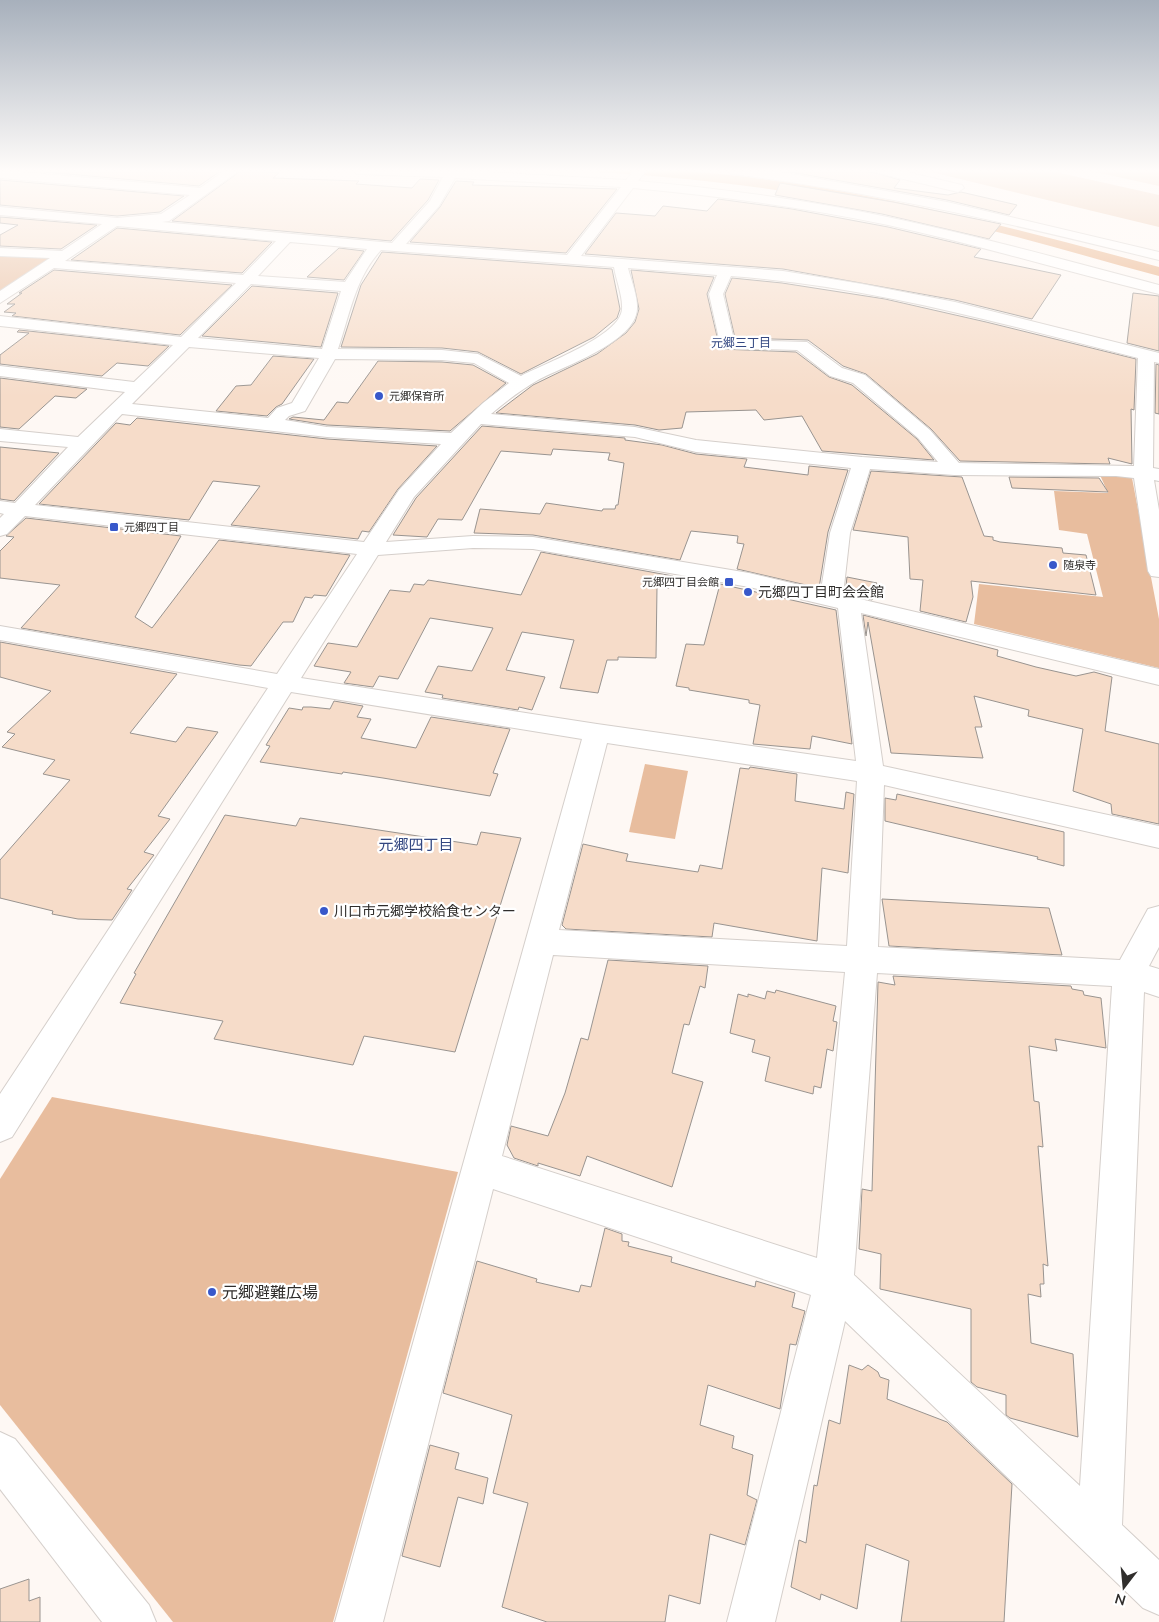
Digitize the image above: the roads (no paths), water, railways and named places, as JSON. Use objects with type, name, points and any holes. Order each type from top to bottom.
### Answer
[{"type":"street","points":[[0,298],[80,246]]},
{"type":"street","points":[[0,530],[10,508],[118,408],[248,279],[279,246]]},
{"type":"street","points":[[374,246],[791,276],[869,289],[1004,318],[1153,357],[1151,474],[1159,571]]},
{"type":"street","points":[[272,424],[283,412],[299,407],[328,354],[348,287],[366,256],[378,246]]},
{"type":"street","points":[[571,260],[582,246]]},
{"type":"street","points":[[993,246],[1159,290]]},
{"type":"street","points":[[1117,246],[1159,256]]},
{"type":"street","points":[[0,252],[66,255]]},
{"type":"street","points":[[0,1125],[369,548],[406,494],[456,439],[478,418],[521,383],[597,345],[618,329],[628,316],[630,310],[620,263]]},
{"type":"street","points":[[51,264],[348,287]]},
{"type":"street","points":[[726,270],[716,294],[727,345],[801,345],[836,372],[859,379],[924,434],[954,469]]},
{"type":"street","points":[[0,321],[185,342],[328,354],[442,355],[478,359],[521,383]]},
{"type":"street","points":[[0,370],[138,388]]},
{"type":"street","points":[[118,408],[272,424],[328,432],[456,439]]},
{"type":"street","points":[[478,418],[635,432],[696,446],[862,462],[954,469],[1116,470],[1151,474]]},
{"type":"street","points":[[0,434],[82,443]]},
{"type":"street","points":[[751,1622],[834,1283],[862,961],[872,773],[839,600],[840,533],[862,462]]},
{"type":"street","points":[[10,508],[369,548],[473,542],[533,543],[715,573],[839,600],[1159,677]]},
{"type":"street","points":[[0,633],[283,682],[597,733],[872,773],[1159,837]]},
{"type":"street","points":[[359,1622],[597,733]]},
{"type":"street","points":[[1100,1533],[1144,978],[1159,918]]},
{"type":"street","points":[[542,942],[1144,978]]},
{"type":"street","points":[[480,1167],[834,1283],[1100,1533],[1159,1592]]},
{"type":"street","points":[[0,1454],[132,1622]]},
{"type":"place","name":"元郷保育所","points":[[379,396]]},
{"type":"place","name":"元郷四丁目","points":[[114,527]]},
{"type":"place","name":"随泉寺","points":[[1053,565]]},
{"type":"place","name":"元郷四丁目会館","points":[[729,582]]},
{"type":"place","name":"元郷四丁目町会会館","points":[[748,592]]},
{"type":"place","name":"川口市元郷学校給食センター","points":[[324,911]]},
{"type":"place","name":"元郷避難広場","points":[[212,1292]]},
{"type":"district","name":"元郷三丁目","points":[[741,343]]},
{"type":"district","name":"元郷四丁目","points":[[416,845]]}]
